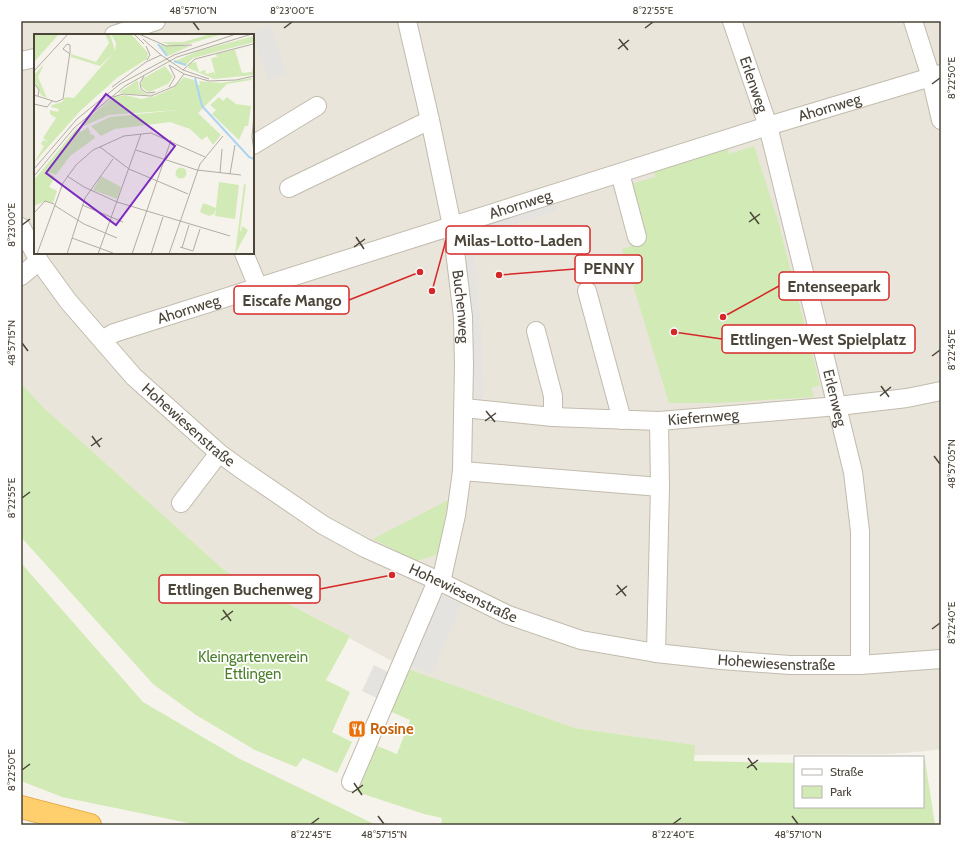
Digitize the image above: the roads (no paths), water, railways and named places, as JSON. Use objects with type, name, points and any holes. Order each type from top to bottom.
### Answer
[{"type":"highway","points":[[21,797],[30,810],[90,825]]},
{"type":"street","name":"Buchenweg","points":[[351,782],[439,581],[456,514],[462,471],[464,408],[463,317],[452,226],[430,120],[407,21]]},
{"type":"street","name":"Erlenweg","points":[[732,21],[768,126],[853,472],[860,532],[860,665]]},
{"type":"street","points":[[913,21],[936,75],[941,120]]},
{"type":"street","points":[[118,34],[156,25]]},
{"type":"street","points":[[21,61],[34,58]]},
{"type":"street","name":"Ahornweg","points":[[102,340],[114,333],[258,287],[768,126],[936,75]]},
{"type":"street","points":[[254,144],[317,106]]},
{"type":"street","points":[[289,188],[430,120]]},
{"type":"street","points":[[620,173],[637,237]]},
{"type":"street","name":"Hohewiesenstraße","points":[[21,227],[34,252]]},
{"type":"street","name":"Hohewiesenstraße","points":[[35,254],[68,301],[134,377],[219,453],[323,524],[365,548],[439,581],[508,615],[581,640],[656,653],[721,660],[774,664],[860,665],[941,659]]},
{"type":"street","points":[[244,254],[258,287]]},
{"type":"street","points":[[21,276],[39,261]]},
{"type":"street","points":[[587,292],[622,420]]},
{"type":"street","points":[[536,331],[553,396],[553,417]]},
{"type":"street","name":"Kiefernweg","points":[[464,408],[553,417],[659,421],[838,406],[907,398],[941,390]]},
{"type":"street","points":[[656,653],[660,487],[659,421]]},
{"type":"street","points":[[180,503],[219,453]]},
{"type":"street","points":[[462,471],[660,487]]},
{"type":"place","name":"Eiscafe Mango","points":[[420,272]]},
{"type":"place","name":"PENNY","points":[[499,275]]},
{"type":"place","name":"Milas-Lotto-Laden","points":[[432,291]]},
{"type":"place","name":"Entenseepark","points":[[723,317]]},
{"type":"place","name":"Ettlingen-West Spielplatz","points":[[674,332]]},
{"type":"place","name":"Ettlingen Buchenweg","points":[[392,575]]},
{"type":"place","name":"Rosine","points":[[357,729]]},
{"type":"park label","name":"Kleingartenverein Ettlingen","points":[[253,666]]}]
